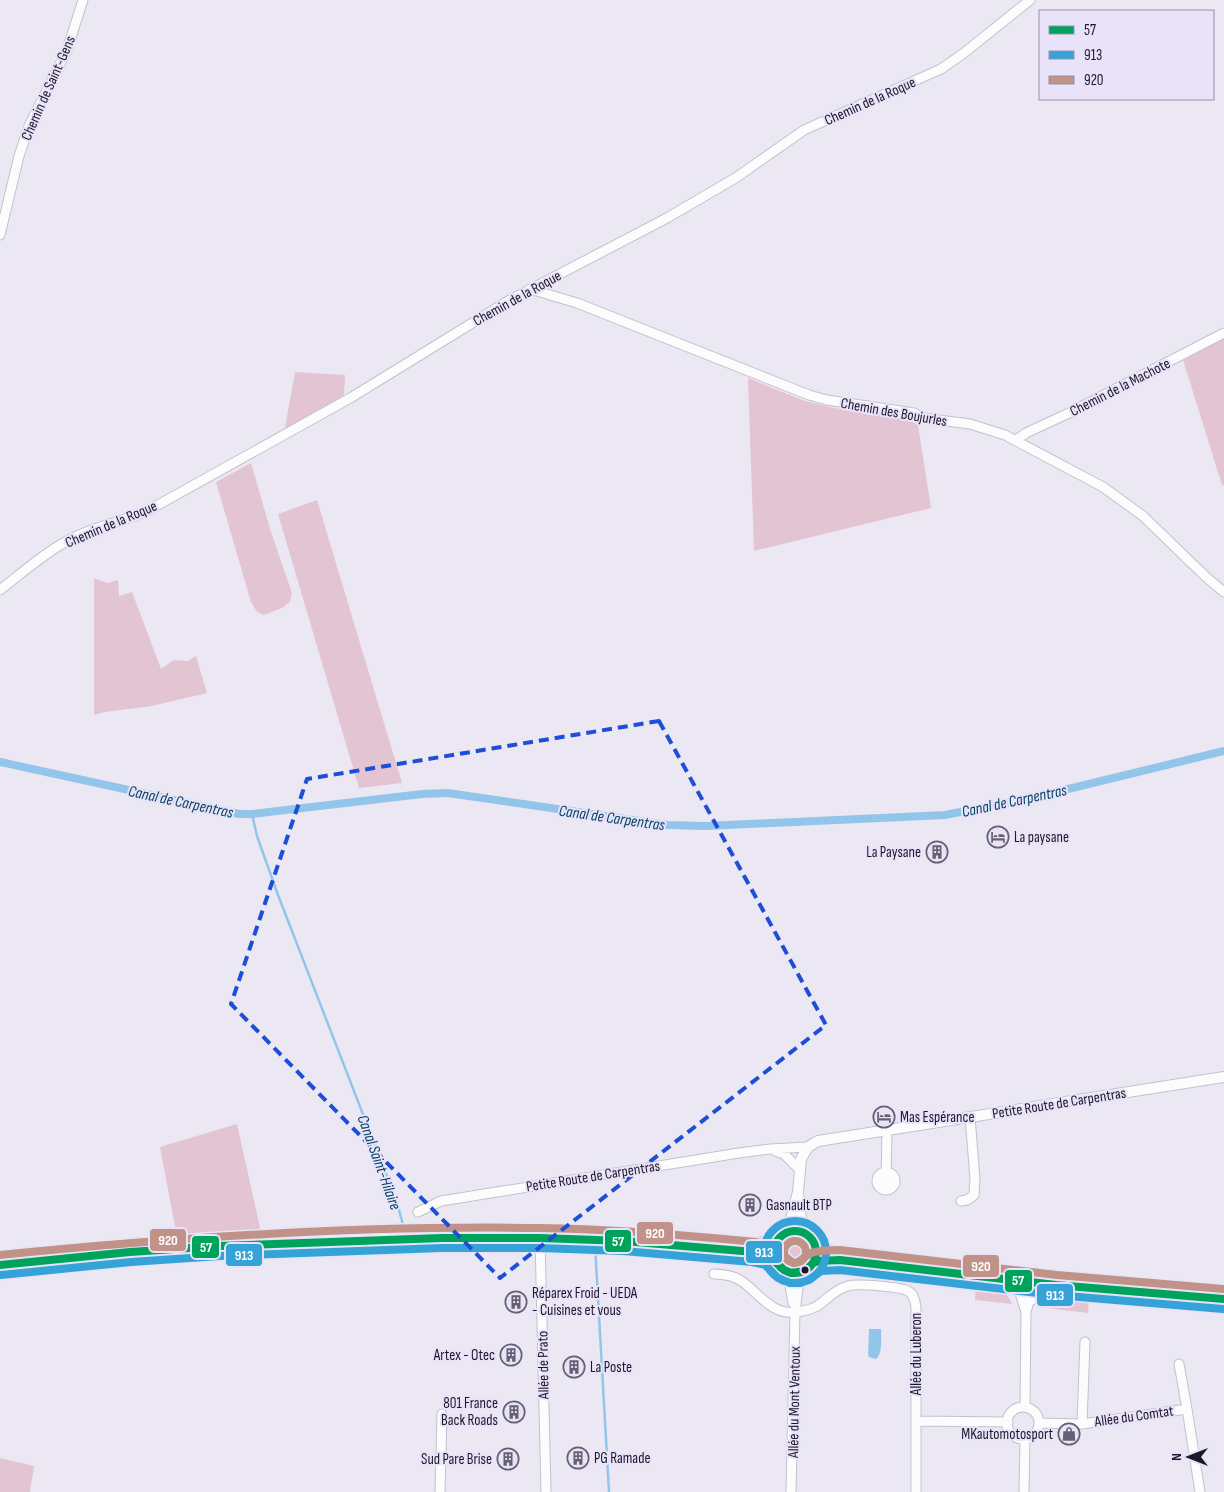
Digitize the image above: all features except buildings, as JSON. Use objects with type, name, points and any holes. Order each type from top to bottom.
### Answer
[{"type":"main road","points":[[681,1245],[767,1243],[791,1231],[799,1231],[806,1234],[814,1245],[839,1253],[1026,1278],[1224,1300]]},
{"type":"main road","points":[[776,1260],[774,1253],[781,1237]]},
{"type":"main road","points":[[0,1265],[130,1252],[219,1246],[389,1239],[540,1238],[681,1245],[754,1252],[776,1260],[784,1270],[798,1273],[827,1260],[840,1260],[1000,1278],[1055,1281]]},
{"type":"main road","points":[[809,1267],[815,1257],[814,1245]]},
{"type":"street","name":"Chemin de Saint-Gens","points":[[0,235],[29,126],[66,50],[83,0]]},
{"type":"street","name":"Chemin de la Roque","points":[[0,590],[70,539],[97,528],[130,519],[149,510],[352,397],[479,318],[530,289],[667,218],[737,177],[804,130],[941,69],[1030,0]]},
{"type":"street","name":"Chemin des Boujurles","points":[[530,289],[577,304],[809,395],[827,400],[914,413],[923,418],[970,424],[1005,434],[1103,487],[1143,516],[1224,592]]},
{"type":"street","name":"Chemin de la Machote","points":[[1016,440],[1026,433],[1069,413],[1224,333]]},
{"type":"street","name":"Petite Route de Carpentras","points":[[418,1212],[441,1201],[770,1149],[808,1147],[818,1141],[1224,1077]]},
{"type":"street","points":[[962,1201],[974,1196],[975,1179],[970,1117]]},
{"type":"street","points":[[886,1181],[887,1130]]},
{"type":"street","points":[[781,1237],[789,1226],[798,1192],[801,1159],[808,1147]]},
{"type":"street","points":[[770,1149],[784,1154],[800,1170]]},
{"type":"street","points":[[798,1192],[801,1221],[806,1234]]},
{"type":"street","name":"Allée de Prato","points":[[540,1238],[546,1492]]},
{"type":"street","name":"Allée du Mont Ventoux","points":[[792,1492],[795,1312],[798,1288],[809,1267]]},
{"type":"street","name":"Allée du Mont Ventoux","points":[[784,1270],[789,1280],[795,1312]]},
{"type":"street","points":[[714,1274],[727,1275],[742,1281],[768,1305],[782,1312],[795,1312]]},
{"type":"street","points":[[1000,1278],[1008,1282],[1020,1293],[1026,1312],[1025,1407]]},
{"type":"street","points":[[1020,1293],[1026,1278]]},
{"type":"street","points":[[1026,1278],[1030,1301],[1026,1312]]},
{"type":"street","points":[[1030,1301],[1055,1281]]},
{"type":"street","name":"Allée du Luberon","points":[[795,1312],[814,1308],[831,1293],[849,1285],[896,1287],[910,1291],[914,1297],[916,1307],[916,1492]]},
{"type":"street","points":[[1082,1424],[1085,1342]]},
{"type":"street","name":"Allée du Comtat","points":[[1179,1364],[1200,1492]]},
{"type":"street","points":[[1020,1407],[1025,1407],[1033,1411],[1039,1423],[1033,1435],[1020,1438],[1011,1432],[1008,1422],[1011,1413],[1020,1407]]},
{"type":"street","name":"Allée du Comtat","points":[[1039,1423],[1082,1424],[1186,1409]]},
{"type":"street","points":[[440,1492],[442,1414]]},
{"type":"street","points":[[916,1421],[1008,1422]]},
{"type":"street","points":[[1024,1492],[1025,1438]]},
{"type":"highlighted area","points":[[659,721],[826,1025],[500,1278],[231,1004],[307,779]]},
{"type":"shaded area","points":[[1224,338],[1224,485],[1222,485],[1183,360]]},
{"type":"shaded area","points":[[295,372],[345,375],[344,395],[339,401],[285,428]]},
{"type":"shaded area","points":[[748,378],[805,401],[835,408],[909,418],[918,425],[931,508],[754,551]]},
{"type":"shaded area","points":[[251,463],[271,532],[292,593],[290,602],[282,608],[264,615],[257,612],[251,602],[216,482]]},
{"type":"shaded area","points":[[317,500],[402,783],[359,788],[278,514]]},
{"type":"shaded area","points":[[94,578],[107,583],[118,580],[119,596],[132,592],[161,669],[174,660],[188,661],[196,656],[207,693],[152,706],[94,715]]},
{"type":"shaded area","points":[[237,1124],[261,1232],[177,1237],[160,1147]]},
{"type":"shaded area","points":[[794,1237],[805,1241],[809,1252],[805,1263],[794,1267],[783,1263],[779,1252],[783,1241]]},
{"type":"shaded area","points":[[976,1283],[993,1286],[1002,1290],[1012,1304],[975,1300]]},
{"type":"shaded area","points":[[1067,1294],[1089,1298],[1088,1313],[1038,1307],[1053,1299]]},
{"type":"shaded area","points":[[0,1458],[34,1466],[30,1492],[0,1492]]},
{"type":"water","points":[[869,1329],[881,1329],[881,1350],[876,1359],[869,1357],[868,1354]]},
{"type":"waterway","name":"Canal de Carpentras","points":[[0,762],[239,814],[422,794],[448,793],[667,825],[705,826],[945,815],[1023,800],[1224,751]]},
{"type":"waterway","name":"Canal Saint-Hilaire","points":[[252,814],[257,836],[278,895],[397,1202],[404,1235]]},
{"type":"waterway","name":"Canal Saint-Hilaire","points":[[595,1245],[609,1492]]},
{"type":"transit line","name":"913","points":[[795,1221],[812,1226],[817,1230],[821,1235],[826,1252],[821,1269],[817,1274],[812,1278],[795,1283],[778,1278],[773,1274],[769,1269],[764,1252],[769,1235],[773,1230],[778,1226],[795,1221]]},
{"type":"transit line","name":"920","points":[[0,1255],[134,1243],[337,1230],[404,1228],[566,1229],[648,1233],[756,1242],[774,1247],[793,1263],[814,1252],[840,1250],[1057,1275],[1224,1289]]},
{"type":"transit line","name":"57","points":[[795,1231],[810,1237],[816,1252],[810,1267],[795,1273],[780,1267],[774,1252],[780,1237],[795,1231]]},
{"type":"transit line","name":"57","points":[[0,1265],[130,1252],[219,1246],[442,1238],[540,1238],[624,1241],[754,1252],[769,1256],[784,1270],[791,1273],[805,1271],[813,1263],[819,1261],[840,1260],[1056,1285],[1224,1299]]},
{"type":"transit line","name":"920","points":[[795,1241],[803,1244],[806,1252],[803,1260],[795,1263],[787,1260],[784,1252],[787,1244],[795,1241]]},
{"type":"transit line","name":"913","points":[[1,1275],[131,1262],[220,1256],[442,1248],[540,1248],[623,1251],[752,1262],[765,1265],[778,1278],[790,1283],[800,1283],[809,1280],[821,1271],[840,1270],[1055,1295],[1223,1309]]},
{"type":"place","name":"La paysane","points":[[998,837]]},
{"type":"place","name":"La Paysane","points":[[937,852]]},
{"type":"place","name":"Mas Espérance","points":[[884,1117]]},
{"type":"place","name":"Gasnault BTP","points":[[750,1205]]},
{"type":"place","name":"Réparex Froid - UEDA - Cuisines et vous","points":[[516,1302]]},
{"type":"place","name":"Artex - Otec","points":[[511,1355]]},
{"type":"place","name":"La Poste","points":[[574,1367]]},
{"type":"place","name":"801 France Back Roads","points":[[514,1412]]},
{"type":"place","name":"MKautomotosport","points":[[1069,1434]]},
{"type":"place","name":"PG Ramade","points":[[578,1458]]},
{"type":"place","name":"Sud Pare Brise","points":[[508,1459]]}]
